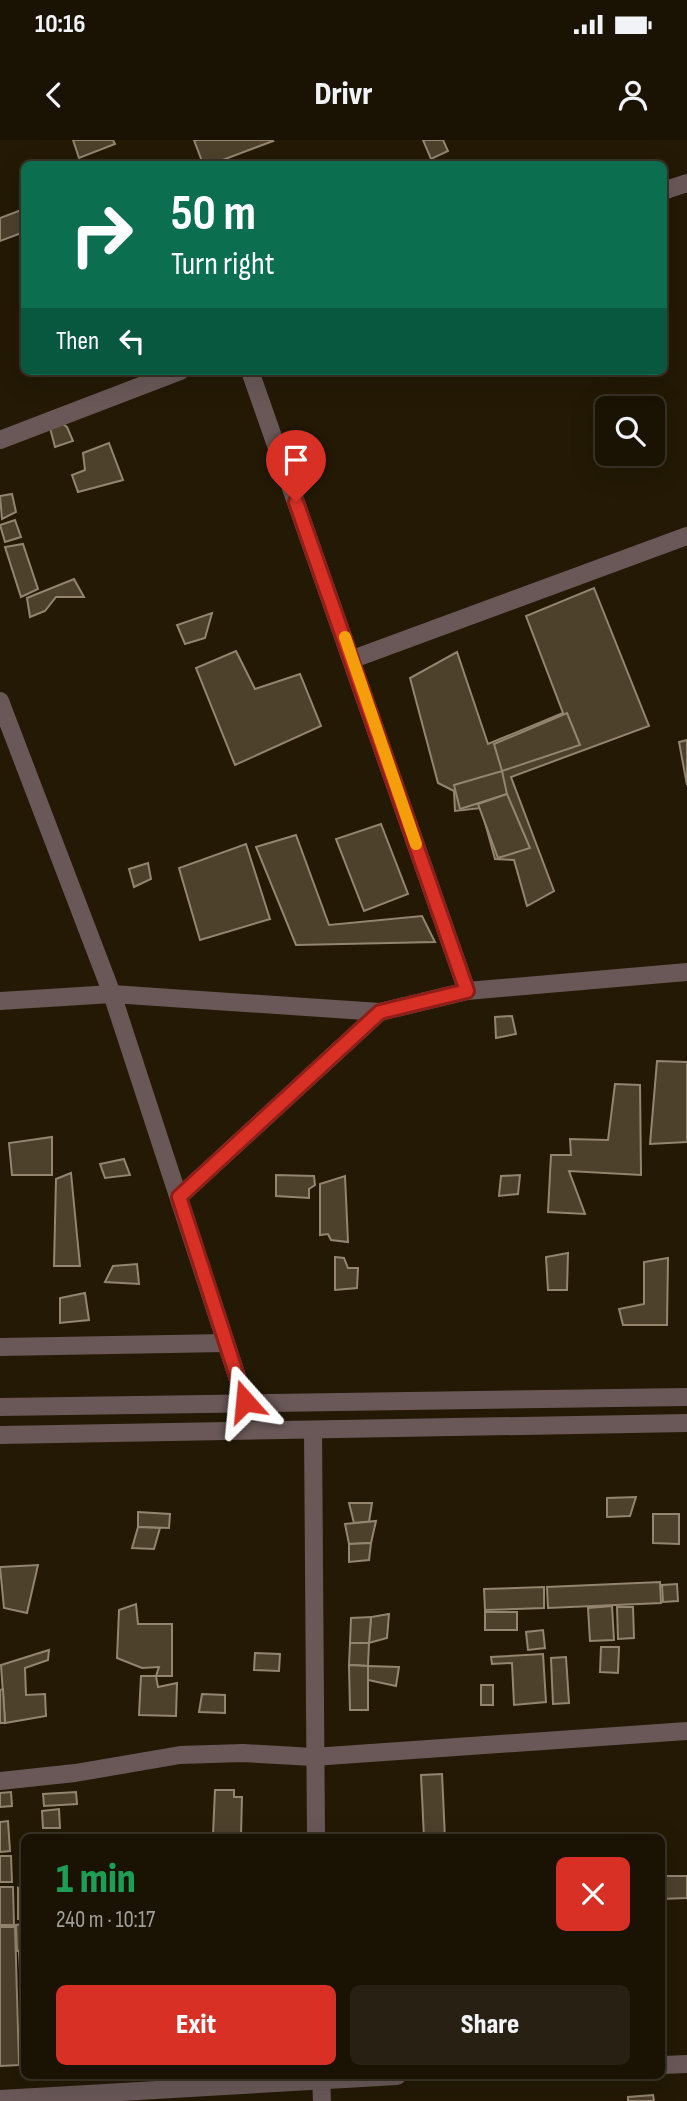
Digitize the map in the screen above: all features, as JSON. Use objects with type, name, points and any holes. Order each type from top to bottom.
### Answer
[{"type":"street","points":[[667,190],[687,183]]},
{"type":"street","points":[[0,440],[170,375]]},
{"type":"street","points":[[251,375],[467,991]]},
{"type":"street","points":[[353,659],[687,536]]},
{"type":"street","points":[[0,701],[112,994],[245,1401]]},
{"type":"street","points":[[0,1001],[112,994],[380,1012],[467,991],[687,972]]},
{"type":"street","points":[[179,1197],[380,1012]]},
{"type":"street","points":[[0,1346],[226,1343]]},
{"type":"street","points":[[0,1407],[687,1396]]},
{"type":"street","points":[[0,1435],[687,1423]]},
{"type":"street","points":[[313,1430],[313,1757],[316,1834]]},
{"type":"street","points":[[0,1781],[75,1773],[180,1755],[243,1753],[313,1757],[687,1731]]},
{"type":"street","points":[[665,2065],[687,2064]]},
{"type":"street","points":[[0,2099],[293,2079]]},
{"type":"street","points":[[322,2079],[322,2101]]},
{"type":"building","points":[[73,140],[113,140],[115,144],[79,158]]},
{"type":"building","points":[[194,140],[273,141],[220,161],[202,161]]},
{"type":"building","points":[[423,140],[443,140],[448,151],[431,159]]},
{"type":"building","points":[[21,210],[21,233],[0,241],[0,218]]},
{"type":"building","points":[[55,419],[67,427],[73,441],[55,447],[50,428]]},
{"type":"building","points":[[109,443],[123,480],[78,492],[72,475],[85,470],[83,453]]},
{"type":"building","points":[[12,494],[16,512],[2,519],[0,496]]},
{"type":"building","points":[[15,520],[21,537],[5,542],[0,525]]},
{"type":"building","points":[[23,544],[38,589],[21,597],[5,547]]},
{"type":"building","points":[[74,579],[84,597],[56,597],[45,611],[30,617],[27,598]]},
{"type":"building","points":[[594,588],[649,726],[511,777],[554,891],[527,906],[514,860],[495,859],[481,808],[455,811],[454,791],[438,783],[410,678],[457,652],[488,744],[563,713],[526,616]]},
{"type":"building","points":[[212,613],[205,638],[185,644],[177,625]]},
{"type":"building","points":[[236,651],[255,689],[300,674],[321,726],[235,765],[196,668]]},
{"type":"building","points":[[567,713],[580,745],[502,771],[494,744]]},
{"type":"building","points":[[687,740],[687,785],[679,742]]},
{"type":"building","points":[[502,771],[507,794],[460,809],[454,785]]},
{"type":"building","points":[[507,794],[530,848],[498,858],[478,804]]},
{"type":"building","points":[[381,824],[408,894],[364,911],[336,839]]},
{"type":"building","points":[[296,835],[329,925],[422,916],[435,942],[296,945],[256,847]]},
{"type":"building","points":[[246,844],[270,919],[200,940],[179,868]]},
{"type":"building","points":[[148,863],[151,879],[134,887],[129,869]]},
{"type":"building","points":[[512,1016],[516,1034],[496,1038],[495,1017]]},
{"type":"building","points":[[657,1061],[687,1062],[687,1142],[650,1144]]},
{"type":"building","points":[[615,1084],[640,1085],[641,1175],[569,1171],[585,1214],[548,1212],[551,1155],[571,1155],[570,1139],[608,1140]]},
{"type":"building","points":[[52,1137],[52,1175],[12,1175],[9,1143]]},
{"type":"building","points":[[124,1159],[130,1175],[105,1178],[100,1164]]},
{"type":"building","points":[[71,1173],[80,1266],[54,1266],[56,1179]]},
{"type":"building","points":[[276,1175],[314,1176],[315,1185],[309,1189],[309,1198],[276,1196]]},
{"type":"building","points":[[520,1175],[518,1194],[499,1196],[501,1176]]},
{"type":"building","points":[[345,1176],[348,1242],[331,1240],[328,1234],[320,1235],[320,1184]]},
{"type":"building","points":[[568,1253],[567,1290],[548,1290],[546,1257]]},
{"type":"building","points":[[335,1257],[344,1258],[348,1268],[358,1268],[357,1288],[335,1290]]},
{"type":"building","points":[[668,1258],[667,1325],[623,1325],[619,1309],[644,1304],[644,1262]]},
{"type":"building","points":[[137,1264],[139,1284],[105,1282],[113,1266]]},
{"type":"building","points":[[85,1293],[89,1320],[60,1323],[60,1298]]},
{"type":"building","points":[[636,1497],[630,1516],[607,1517],[607,1498]]},
{"type":"building","points":[[349,1503],[372,1503],[369,1522],[354,1523]]},
{"type":"building","points":[[138,1512],[170,1514],[169,1528],[138,1527]]},
{"type":"building","points":[[653,1514],[679,1514],[679,1544],[653,1543]]},
{"type":"building","points":[[376,1521],[371,1543],[349,1544],[345,1524]]},
{"type":"building","points":[[138,1527],[160,1528],[154,1549],[132,1548]]},
{"type":"building","points":[[371,1543],[369,1560],[349,1562],[349,1544]]},
{"type":"building","points":[[38,1565],[27,1613],[4,1608],[0,1567]]},
{"type":"building","points":[[660,1582],[661,1603],[548,1608],[547,1587]]},
{"type":"building","points":[[677,1584],[678,1601],[663,1602],[662,1585]]},
{"type":"building","points":[[544,1587],[544,1608],[485,1610],[484,1589]]},
{"type":"building","points":[[136,1604],[138,1624],[172,1624],[172,1676],[156,1676],[159,1667],[142,1668],[117,1658],[119,1610]]},
{"type":"building","points":[[612,1606],[614,1640],[590,1641],[588,1608]]},
{"type":"building","points":[[617,1607],[633,1607],[634,1638],[618,1639]]},
{"type":"building","points":[[485,1612],[517,1612],[517,1630],[485,1630]]},
{"type":"building","points":[[389,1614],[387,1638],[369,1643],[371,1617]]},
{"type":"building","points":[[371,1617],[369,1643],[350,1643],[351,1618]]},
{"type":"building","points":[[543,1630],[545,1648],[528,1650],[526,1632]]},
{"type":"building","points":[[350,1643],[369,1643],[368,1666],[349,1665]]},
{"type":"building","points":[[601,1647],[619,1647],[618,1673],[600,1672]]},
{"type":"building","points":[[49,1650],[48,1660],[25,1668],[26,1695],[45,1694],[46,1716],[5,1723],[1,1665]]},
{"type":"building","points":[[255,1653],[280,1654],[279,1671],[254,1670]]},
{"type":"building","points":[[543,1654],[546,1702],[514,1705],[512,1663],[492,1664],[491,1657]]},
{"type":"building","points":[[566,1657],[569,1703],[553,1704],[551,1658]]},
{"type":"building","points":[[349,1665],[368,1666],[368,1710],[350,1710]]},
{"type":"building","points":[[368,1666],[399,1667],[396,1686],[368,1680]]},
{"type":"building","points":[[141,1676],[156,1676],[158,1687],[177,1683],[176,1716],[139,1715]]},
{"type":"building","points":[[481,1685],[493,1685],[493,1705],[481,1705]]},
{"type":"building","points":[[3,1689],[5,1723],[0,1723],[0,1690]]},
{"type":"building","points":[[202,1694],[225,1695],[225,1713],[199,1712]]},
{"type":"building","points":[[442,1774],[445,1834],[424,1834],[421,1775]]},
{"type":"building","points":[[215,1790],[234,1790],[234,1797],[242,1797],[241,1834],[213,1834]]},
{"type":"building","points":[[11,1792],[12,1806],[0,1807],[0,1793]]},
{"type":"building","points":[[76,1792],[77,1804],[44,1806],[43,1794]]},
{"type":"building","points":[[59,1809],[60,1828],[43,1828],[42,1811]]},
{"type":"building","points":[[8,1821],[10,1851],[0,1852],[0,1822]]},
{"type":"building","points":[[0,1856],[11,1856],[12,1882],[0,1882]]},
{"type":"building","points":[[665,1876],[687,1876],[687,1898],[665,1899]]},
{"type":"building","points":[[0,1887],[13,1887],[14,1925],[0,1925]]},
{"type":"building","points":[[18,1888],[21,1890],[21,1919],[18,1919]]},
{"type":"building","points":[[21,1924],[21,1950],[17,1951],[16,1925]]},
{"type":"building","points":[[0,1927],[15,1927],[19,2065],[0,2066]]},
{"type":"building","points":[[19,1952],[21,1952],[21,1987]]},
{"type":"building","points":[[653,2095],[654,2101],[628,2101],[628,2097]]},
{"type":"slow traffic","points":[[345,637],[416,844]]},
{"type":"route","points":[[245,1401],[179,1197],[380,1012],[467,991],[296,502]]}]
